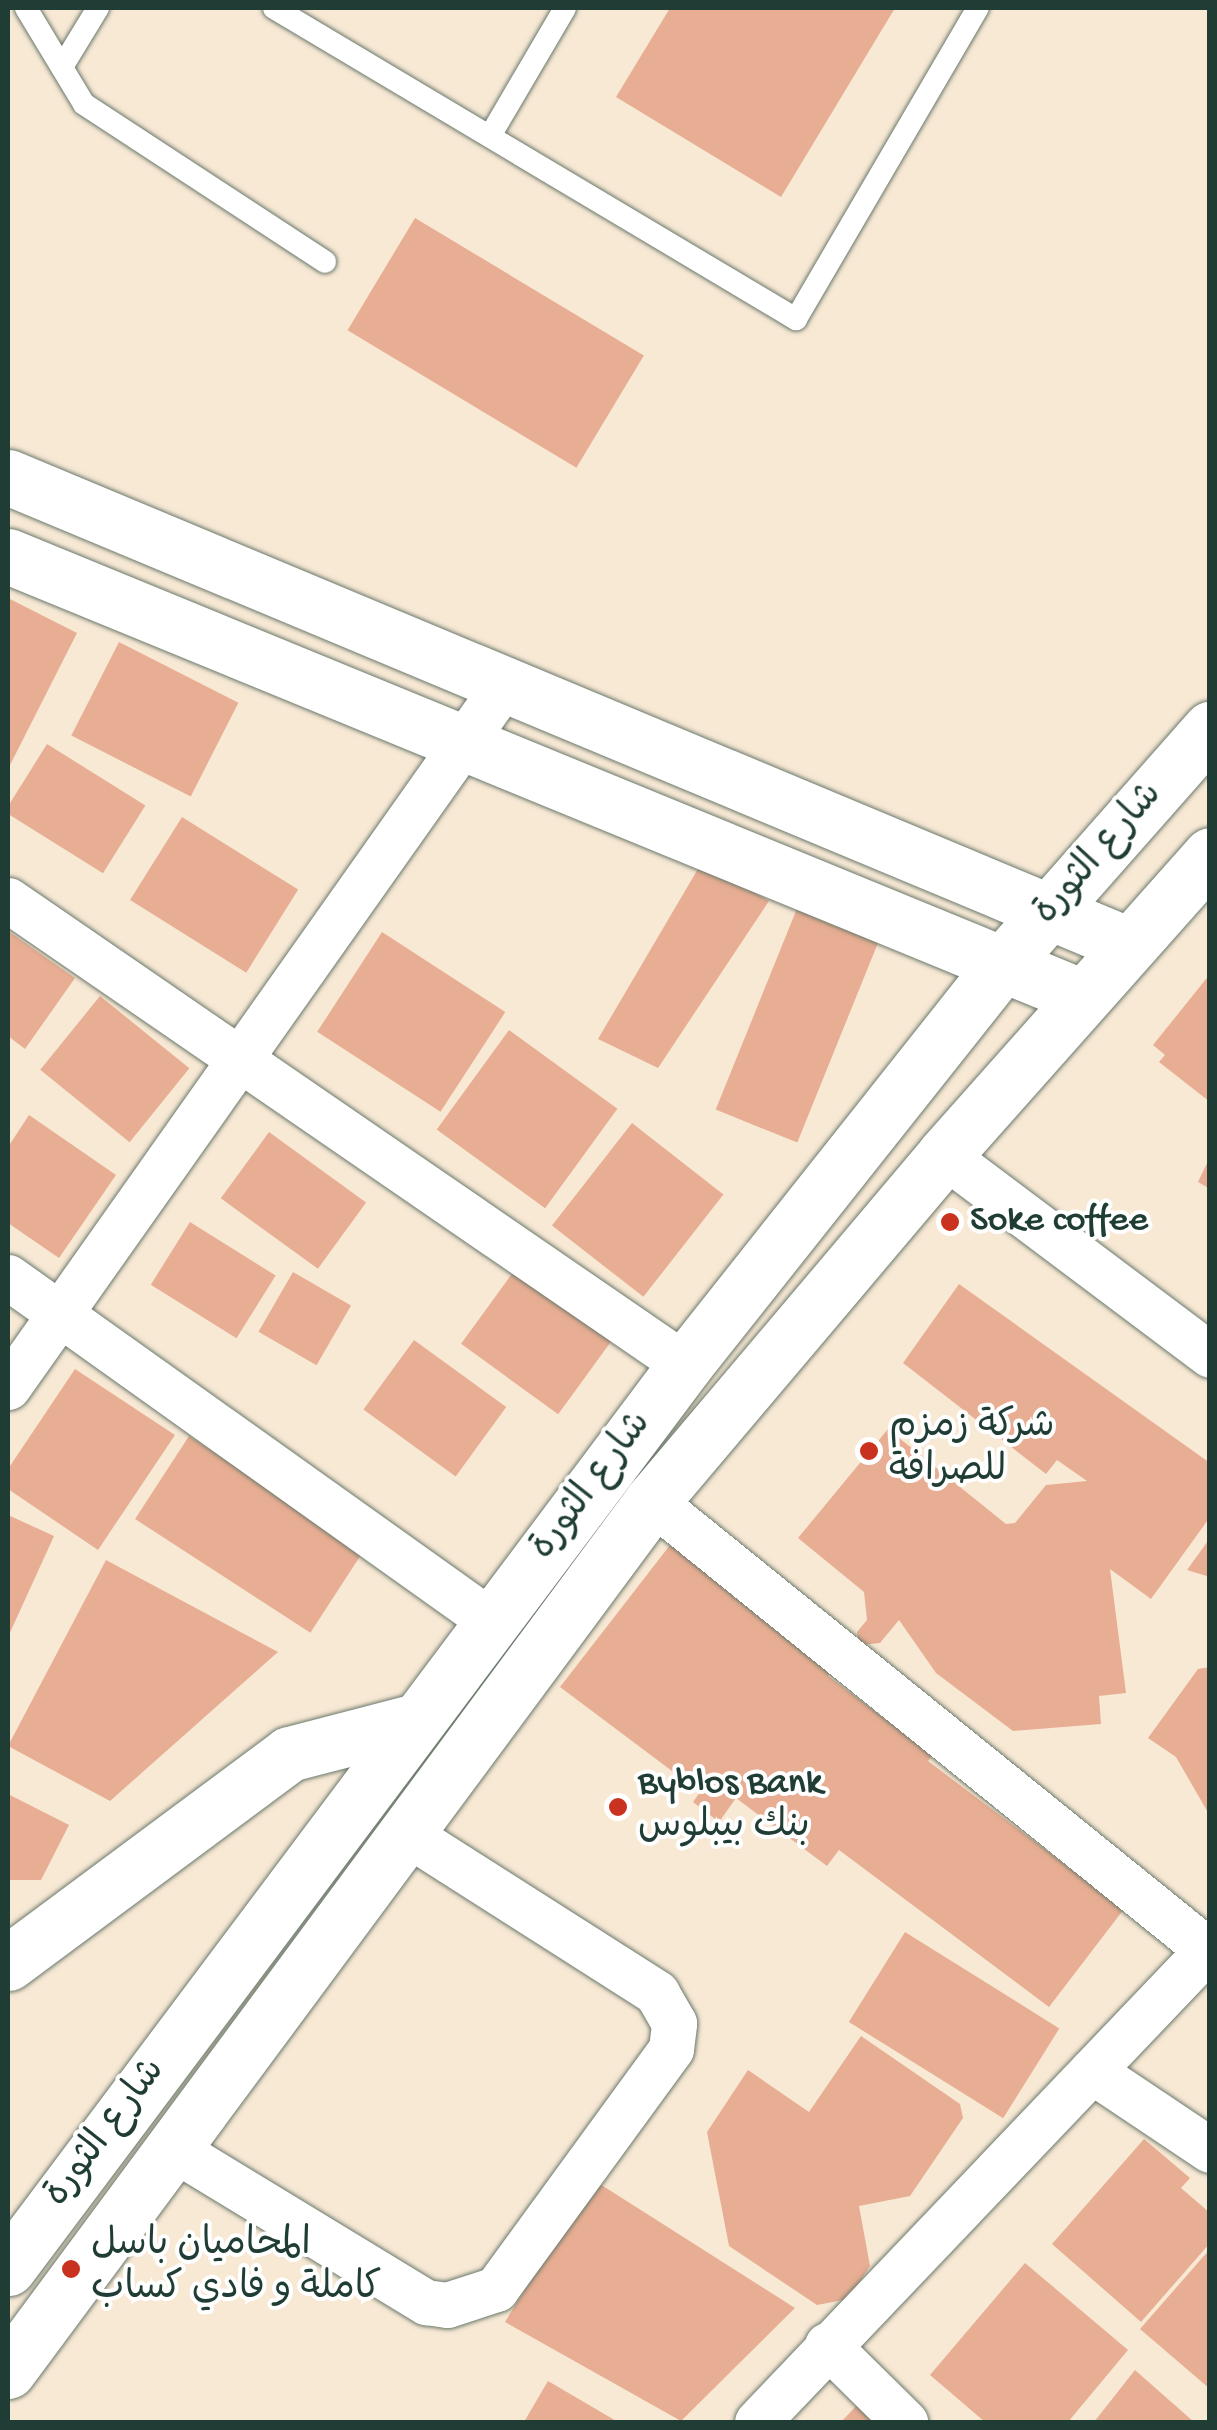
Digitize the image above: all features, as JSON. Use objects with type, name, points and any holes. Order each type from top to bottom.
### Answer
[{"type":"main road","points":[[8,477],[504,685],[1055,909],[1129,945]]},
{"type":"main road","points":[[8,556],[1082,997]]},
{"type":"main road","name":"شارع الثورة","points":[[8,2268],[413,1722],[685,1365],[1002,965],[1210,729]]},
{"type":"main road","name":"شارع الثورة","points":[[8,2371],[169,2146],[652,1501],[944,1155],[1210,855]]},
{"type":"main road","points":[[8,1963],[290,1754],[413,1722]]},
{"type":"street","points":[[8,1387],[237,1056],[464,746],[504,685]]},
{"type":"street","points":[[8,900],[685,1365]]},
{"type":"street","points":[[944,1155],[1205,1343]]},
{"type":"street","points":[[8,1277],[492,1622]]},
{"type":"street","points":[[652,1501],[1207,1947],[757,2422]]},
{"type":"street","points":[[169,2146],[426,2302],[447,2305],[496,2290],[671,2049],[674,2022],[657,1993],[406,1833]]},
{"type":"street","points":[[1092,2071],[1210,2150]]},
{"type":"street","points":[[827,2346],[905,2422]]},
{"type":"lane","points":[[26,8],[84,104],[325,262]]},
{"type":"lane","points":[[62,67],[98,8]]},
{"type":"lane","points":[[274,8],[796,319],[978,8]]},
{"type":"lane","points":[[490,136],[565,8]]},
{"type":"building","points":[[670,8],[895,8],[781,197],[616,97]]},
{"type":"building","points":[[415,218],[644,356],[576,468],[348,330]]},
{"type":"building","points":[[8,598],[77,633],[8,769]]},
{"type":"building","points":[[119,642],[238,703],[191,796],[71,736]]},
{"type":"building","points":[[47,744],[145,805],[103,873],[8,814],[8,806]]},
{"type":"building","points":[[182,817],[298,890],[246,973],[130,900]]},
{"type":"building","points":[[702,862],[769,901],[658,1068],[598,1039]]},
{"type":"building","points":[[800,901],[882,934],[797,1143],[716,1110]]},
{"type":"building","points":[[8,931],[75,978],[25,1049],[8,1036]]},
{"type":"building","points":[[382,932],[505,1012],[440,1112],[317,1032]]},
{"type":"building","points":[[1210,974],[1210,1102],[1159,1062],[1165,1055],[1153,1045]]},
{"type":"building","points":[[100,996],[189,1068],[130,1142],[40,1070]]},
{"type":"building","points":[[509,1030],[617,1109],[545,1208],[437,1130]]},
{"type":"building","points":[[29,1115],[116,1175],[59,1258],[8,1223],[8,1147]]},
{"type":"building","points":[[632,1123],[723,1194],[643,1297],[552,1225]]},
{"type":"building","points":[[269,1132],[366,1203],[318,1269],[221,1198]]},
{"type":"building","points":[[1210,1157],[1210,1189],[1198,1182]]},
{"type":"building","points":[[190,1222],[276,1276],[236,1338],[151,1285]]},
{"type":"building","points":[[514,1271],[611,1342],[558,1414],[461,1344]]},
{"type":"building","points":[[293,1272],[351,1306],[317,1365],[258,1332]]},
{"type":"building","points":[[959,1284],[1210,1463],[1210,1517],[1151,1599],[1110,1569],[1126,1693],[1099,1696],[1101,1724],[1013,1731],[936,1673],[899,1620],[880,1643],[859,1645],[857,1632],[867,1620],[864,1592],[798,1538],[888,1429],[1006,1524],[1015,1523],[1046,1485],[1087,1481],[1057,1460],[1046,1474],[903,1363]]},
{"type":"building","points":[[414,1340],[506,1407],[456,1477],[363,1410]]},
{"type":"building","points":[[75,1369],[175,1435],[98,1550],[8,1489],[8,1469]]},
{"type":"building","points":[[189,1436],[364,1550],[310,1633],[135,1519]]},
{"type":"building","points":[[8,1515],[54,1536],[8,1637]]},
{"type":"building","points":[[677,1536],[841,1659],[828,1676],[933,1755],[928,1761],[1124,1909],[1049,2007],[839,1850],[827,1866],[736,1798],[719,1822],[693,1802],[700,1792],[560,1687]]},
{"type":"building","points":[[1210,1538],[1210,1577],[1187,1570]]},
{"type":"building","points":[[106,1560],[278,1652],[110,1801],[8,1746]]},
{"type":"building","points":[[1210,1667],[1210,1816],[1176,1757],[1148,1738],[1198,1669]]},
{"type":"building","points":[[8,1794],[69,1825],[41,1880],[8,1880]]},
{"type":"building","points":[[905,1932],[1059,2028],[1003,2118],[849,2022]]},
{"type":"building","points":[[861,2036],[960,2104],[963,2118],[910,2196],[859,2206],[870,2266],[848,2299],[817,2305],[729,2246],[707,2132],[748,2070],[809,2112]]},
{"type":"building","points":[[1144,2139],[1190,2178],[1181,2188],[1210,2213],[1210,2243],[1141,2322],[1052,2244]]},
{"type":"building","points":[[592,2179],[795,2308],[681,2421],[505,2322]]},
{"type":"building","points":[[1210,2249],[1210,2389],[1140,2329]]},
{"type":"building","points":[[1025,2263],[1128,2350],[1068,2422],[985,2422],[930,2375]]},
{"type":"building","points":[[1135,2370],[1194,2422],[1094,2422]]},
{"type":"building","points":[[548,2381],[618,2422],[524,2422]]},
{"type":"building","points":[[859,2403],[881,2422],[841,2422]]},
{"type":"place","name":"Soke coffee","points":[[950,1222]]},
{"type":"place","name":"شركة زمزم للصرافة","points":[[869,1451]]},
{"type":"place","name":"Byblos Bank بنك بيبلوس","points":[[618,1807]]},
{"type":"place","name":"المحاميان باسل كاملة و فادي كساب","points":[[71,2269]]}]
